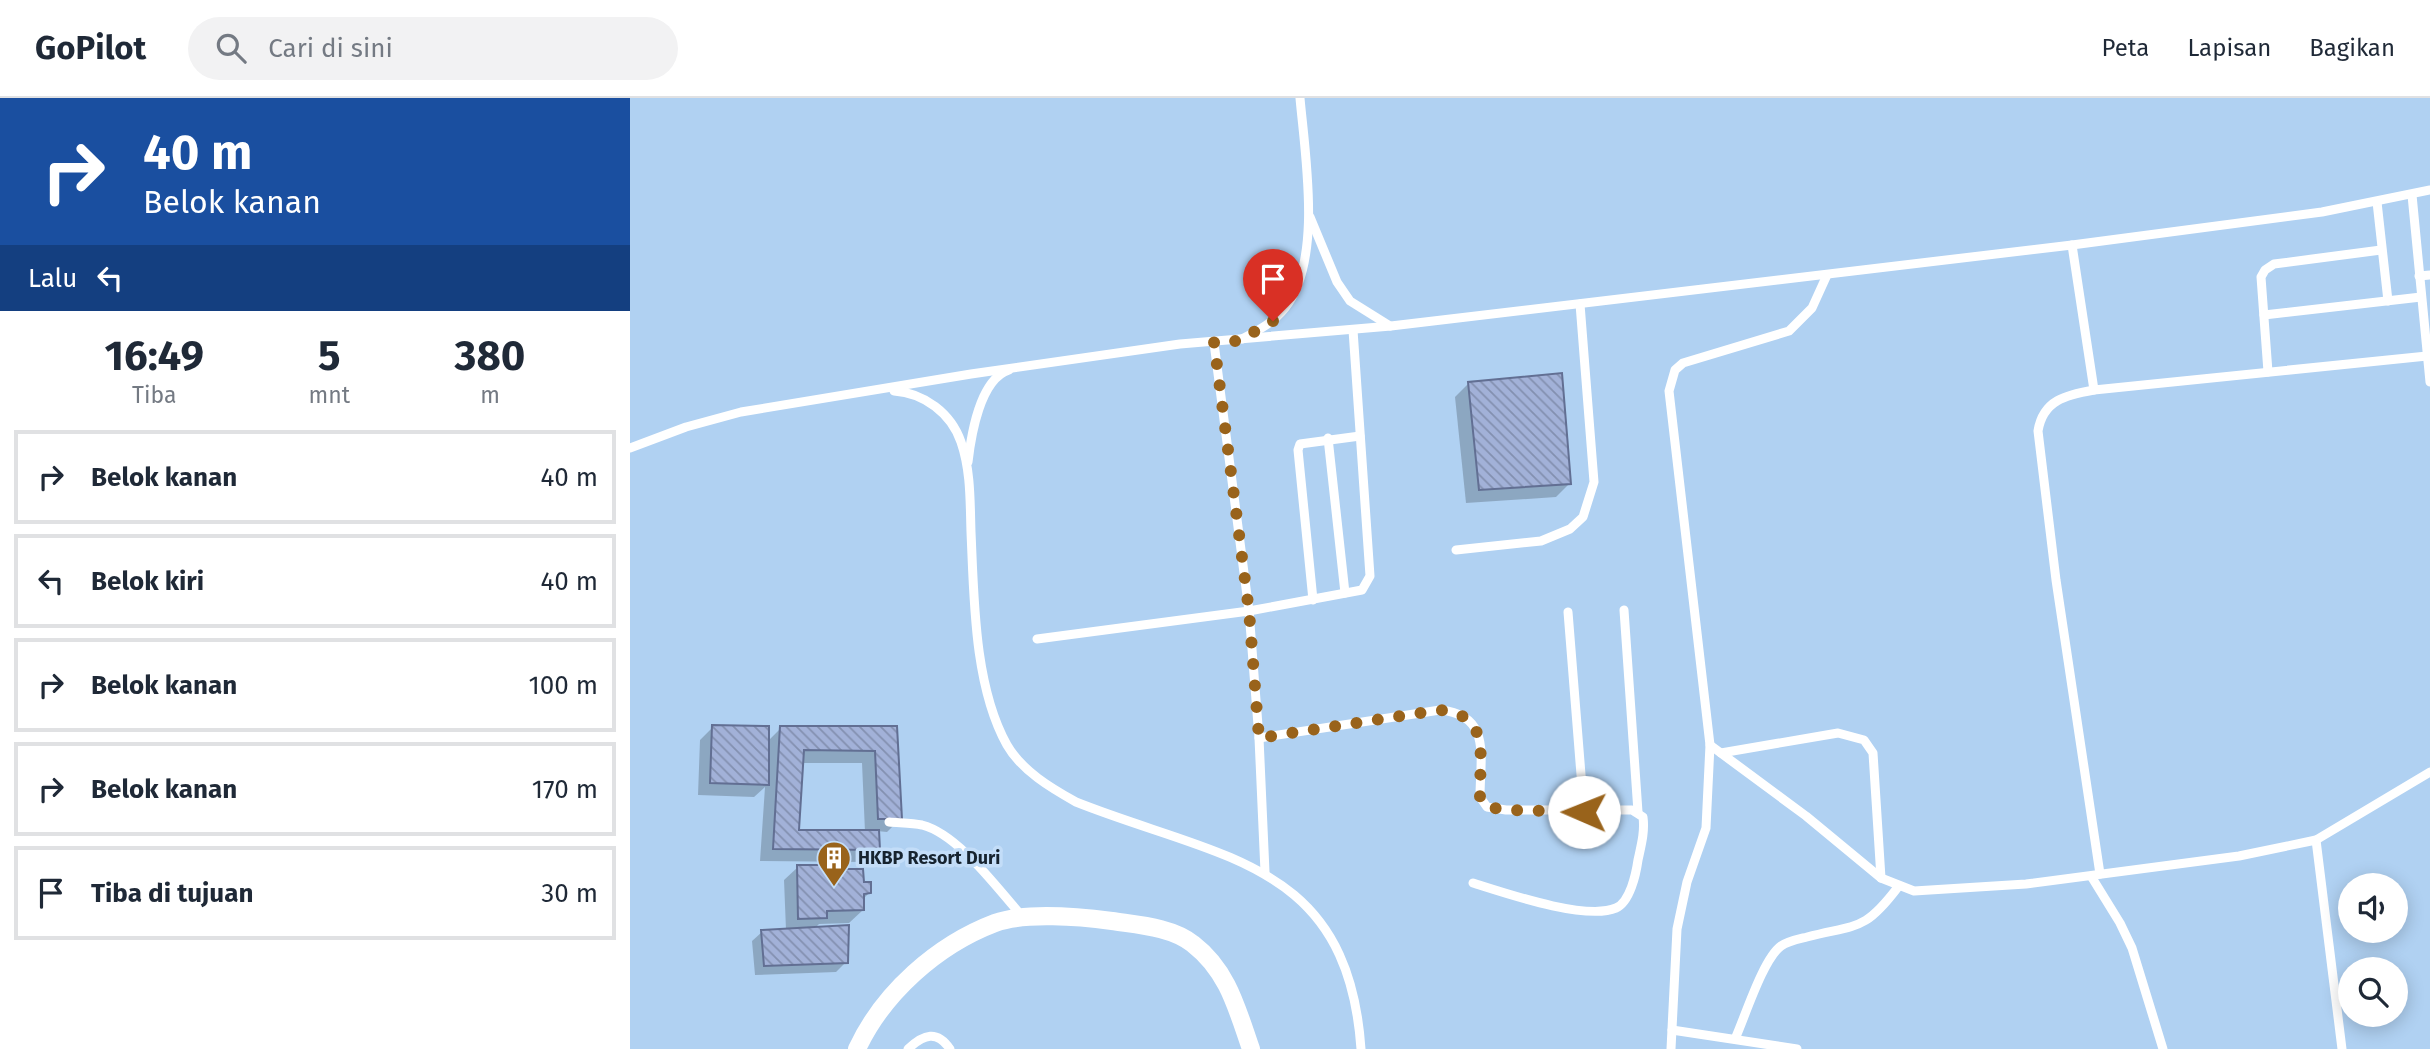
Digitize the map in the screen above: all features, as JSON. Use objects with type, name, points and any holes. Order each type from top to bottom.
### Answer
[{"type":"street","points":[[857,1049],[867,1027],[896,990],[949,946],[997,922],[1025,918],[1089,918],[1127,923],[1154,928],[1192,942],[1228,983],[1251,1049]]},
{"type":"lane","points":[[1238,341],[1273,321],[1287,306],[1302,269],[1310,215],[1300,98]]},
{"type":"lane","points":[[630,448],[686,427],[741,412],[1026,366],[1214,342],[1391,326],[2072,245],[2377,202],[2430,190]]},
{"type":"lane","points":[[2412,195],[2430,382]]},
{"type":"lane","points":[[2377,202],[2388,301]]},
{"type":"lane","points":[[1310,215],[1337,282],[1350,301],[1391,326]]},
{"type":"lane","points":[[2072,245],[2094,390]]},
{"type":"lane","points":[[2268,372],[2261,278],[2264,270],[2274,264],[2381,250]]},
{"type":"lane","points":[[1671,1049],[1677,929],[1686,882],[1706,828],[1710,745],[1669,391],[1671,379],[1683,363],[1789,331],[1812,309],[1827,275]]},
{"type":"lane","points":[[2419,276],[2430,275]]},
{"type":"lane","points":[[2264,315],[2421,297]]},
{"type":"lane","points":[[1456,550],[1541,541],[1570,528],[1583,517],[1594,482],[1580,304]]},
{"type":"lane","points":[[1037,639],[1249,611],[1362,590],[1370,576],[1353,330]]},
{"type":"lane","points":[[1214,342],[1249,611],[1259,738],[1265,872]]},
{"type":"lane","points":[[2164,1049],[2132,948],[2095,875],[2038,431],[2040,416],[2047,406],[2075,394],[2094,390],[2427,356]]},
{"type":"lane","points":[[967,467],[975,422],[991,385],[1004,372],[1026,366]]},
{"type":"lane","points":[[878,390],[909,392],[930,402],[947,417],[961,440],[967,467],[973,592],[984,676],[994,715],[1008,746],[1026,768],[1050,787],[1076,802],[1205,847],[1265,872],[1296,895],[1321,920],[1337,947],[1350,981],[1361,1049]]},
{"type":"lane","points":[[1313,600],[1298,450],[1300,444],[1328,438],[1360,436]]},
{"type":"lane","points":[[1328,438],[1345,593]]},
{"type":"lane","points":[[1473,883],[1546,905],[1595,911],[1617,908],[1625,900],[1637,871],[1644,827],[1643,817],[1638,811],[1624,610]]},
{"type":"lane","points":[[1569,612],[1584,812]]},
{"type":"lane","points":[[1259,738],[1440,710],[1454,711],[1467,716],[1476,727],[1480,797],[1487,807],[1506,810],[1638,811]]},
{"type":"lane","points":[[1721,753],[1838,733],[1864,740],[1872,753],[1881,878]]},
{"type":"lane","points":[[1710,745],[1806,816],[1881,878],[1898,887],[1933,890],[2095,875],[2239,856],[2316,840],[2430,772]]},
{"type":"lane","points":[[889,822],[922,825],[941,833],[973,862],[1025,918]]},
{"type":"lane","points":[[2316,840],[2342,1049]]},
{"type":"lane","points":[[1735,1039],[1769,962],[1780,947],[1819,934],[1851,929],[1871,919],[1898,887]]},
{"type":"lane","points":[[1672,1030],[1797,1049]]},
{"type":"lane","points":[[910,1048],[924,1036],[934,1035],[942,1038],[950,1049]]},
{"type":"building","points":[[1562,373],[1571,484],[1479,490],[1468,382]]},
{"type":"building","points":[[712,725],[769,726],[769,785],[710,783]]},
{"type":"building","points":[[780,726],[897,726],[902,819],[878,819],[875,751],[804,750],[799,830],[879,830],[880,850],[773,849]]},
{"type":"building","name":"HKBP Resort Duri","points":[[797,865],[824,865],[824,869],[863,869],[864,882],[871,882],[871,893],[864,894],[864,910],[827,911],[827,918],[798,919]]},
{"type":"building","points":[[849,925],[848,963],[764,966],[761,930]]},
{"type":"place","name":"HKBP Resort Duri","points":[[834,888]]},
{"type":"route","points":[[1273,321],[1238,341],[1214,342],[1249,611],[1259,738],[1440,710],[1454,711],[1467,716],[1476,727],[1480,797],[1487,807],[1584,812]]}]
